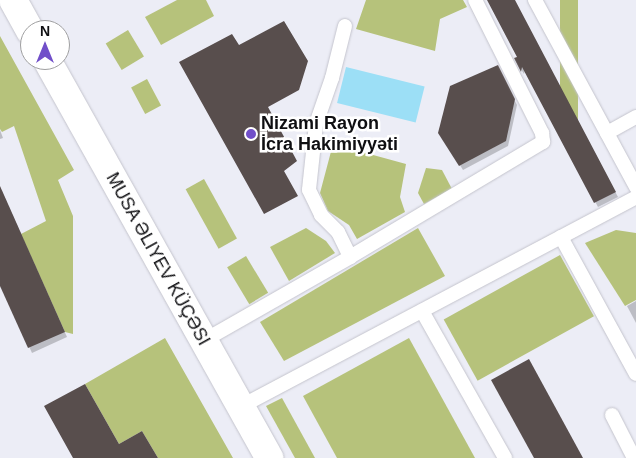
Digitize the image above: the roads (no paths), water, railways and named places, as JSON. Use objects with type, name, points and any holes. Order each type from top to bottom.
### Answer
[{"type":"street","points":[[17,1],[25,20]]},
{"type":"street","name":"MUSA ƏLIYEV KÜÇƏSI","points":[[52,70],[269,458]]},
{"type":"lane","points":[[203,341],[350,257],[543,142],[542,133],[475,0]]},
{"type":"lane","points":[[535,0],[636,187]]},
{"type":"lane","points":[[345,26],[332,78],[316,124],[309,190],[321,215],[338,232],[350,257]]},
{"type":"lane","points":[[607,133],[636,117]]},
{"type":"lane","points":[[240,407],[636,197]]},
{"type":"lane","points":[[561,237],[636,374]]},
{"type":"lane","points":[[422,311],[505,458]]},
{"type":"lane","points":[[612,416],[634,458]]},
{"type":"water","points":[[346,67],[425,87],[416,122],[337,103]]},
{"type":"place","name":"Nizami Rayon İcra Hakimiyyəti","points":[[251,134]]}]
